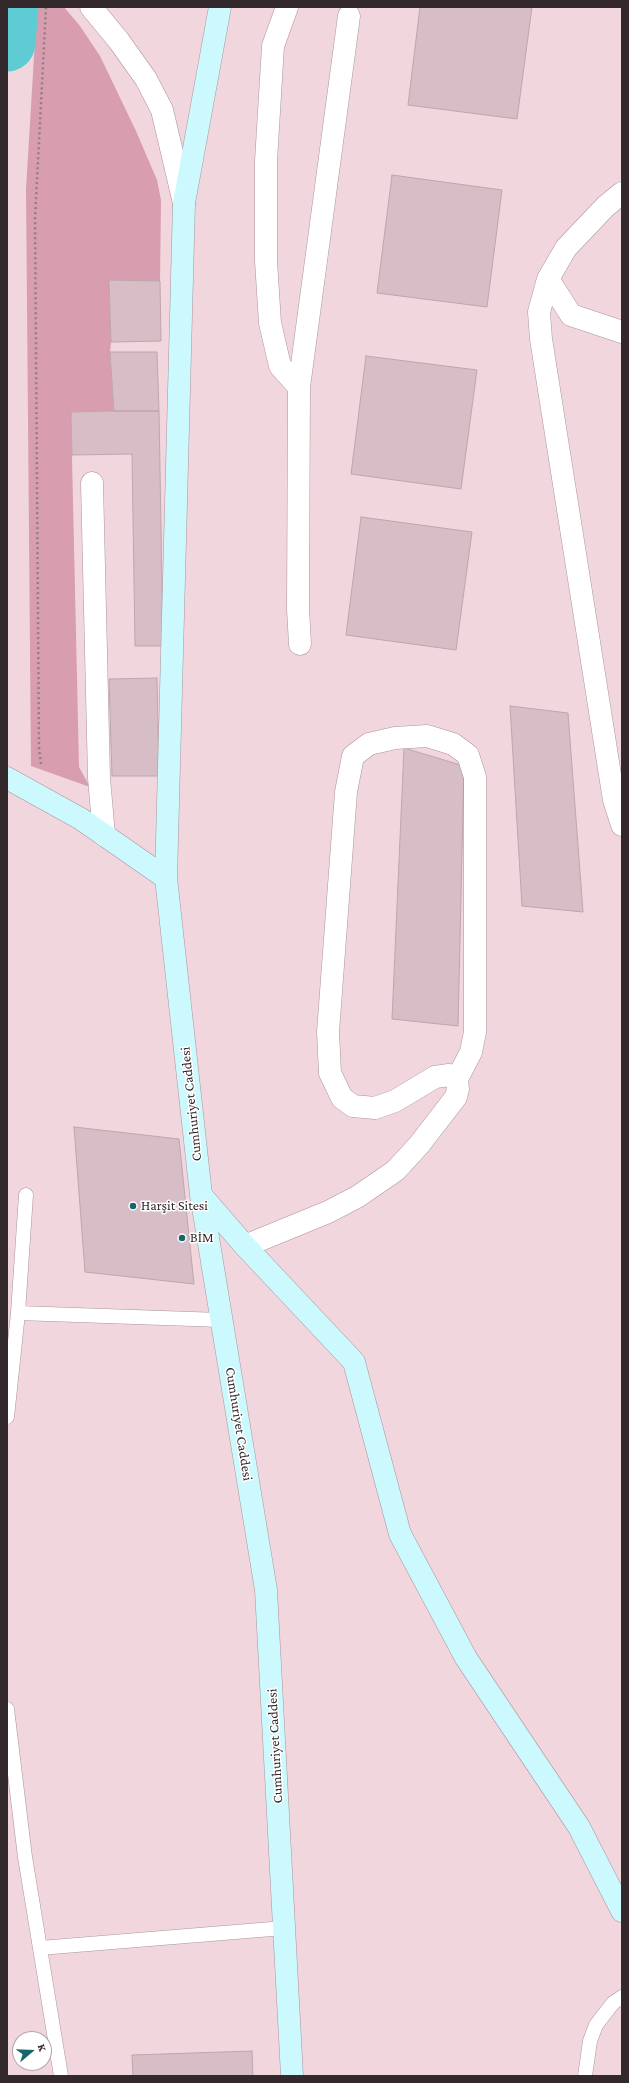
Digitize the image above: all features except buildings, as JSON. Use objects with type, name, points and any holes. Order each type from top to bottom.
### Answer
[{"type":"main road","name":"Cumhuriyet Caddesi","points":[[220,7],[184,203],[166,878],[201,1195],[266,1590],[292,2076]]},
{"type":"main road","points":[[7,778],[81,819],[166,878]]},
{"type":"main road","points":[[201,1195],[245,1246],[354,1362],[400,1534],[466,1658],[578,1827],[622,1911]]},
{"type":"street","points":[[92,7],[119,41],[146,79],[162,110],[184,203]]},
{"type":"street","points":[[287,7],[274,46],[266,161],[266,261],[270,323],[280,366],[299,387]]},
{"type":"street","points":[[300,644],[298,609],[299,387],[349,16]]},
{"type":"street","points":[[622,193],[606,206],[566,248],[548,279],[539,312],[541,338],[614,800],[622,825]]},
{"type":"street","points":[[548,279],[571,315],[622,332]]},
{"type":"street","points":[[92,483],[99,778],[104,835]]},
{"type":"street","points":[[245,1246],[328,1212],[357,1197],[395,1171],[419,1145],[456,1097],[458,1089],[457,1078],[471,1052],[475,1032],[475,777],[468,755],[453,744],[426,736],[395,738],[369,744],[353,756],[346,792],[328,1032],[330,1073],[342,1098],[353,1106],[375,1108],[395,1101],[435,1077],[449,1075],[457,1078]]},
{"type":"lane","points":[[7,1417],[18,1313],[26,1195]]},
{"type":"lane","points":[[18,1313],[221,1320]]},
{"type":"lane","points":[[7,1709],[25,1857],[62,2076]]},
{"type":"lane","points":[[40,1948],[284,1928]]},
{"type":"lane","points":[[585,2076],[589,2046],[596,2025],[613,2003],[622,1997]]},
{"type":"path","points":[[42,770],[39,748],[35,219],[46,7]]},
{"type":"shaded area","points":[[37,7],[64,7],[80,26],[100,56],[136,131],[157,180],[161,200],[160,281],[109,281],[110,352],[114,411],[71,412],[79,767],[90,787],[31,766],[26,189]]},
{"type":"waterway","points":[[7,43],[10,7]]},
{"type":"place","name":"Harşit Sitesi","points":[[133,1206]]},
{"type":"place","name":"BİM","points":[[182,1238]]}]
